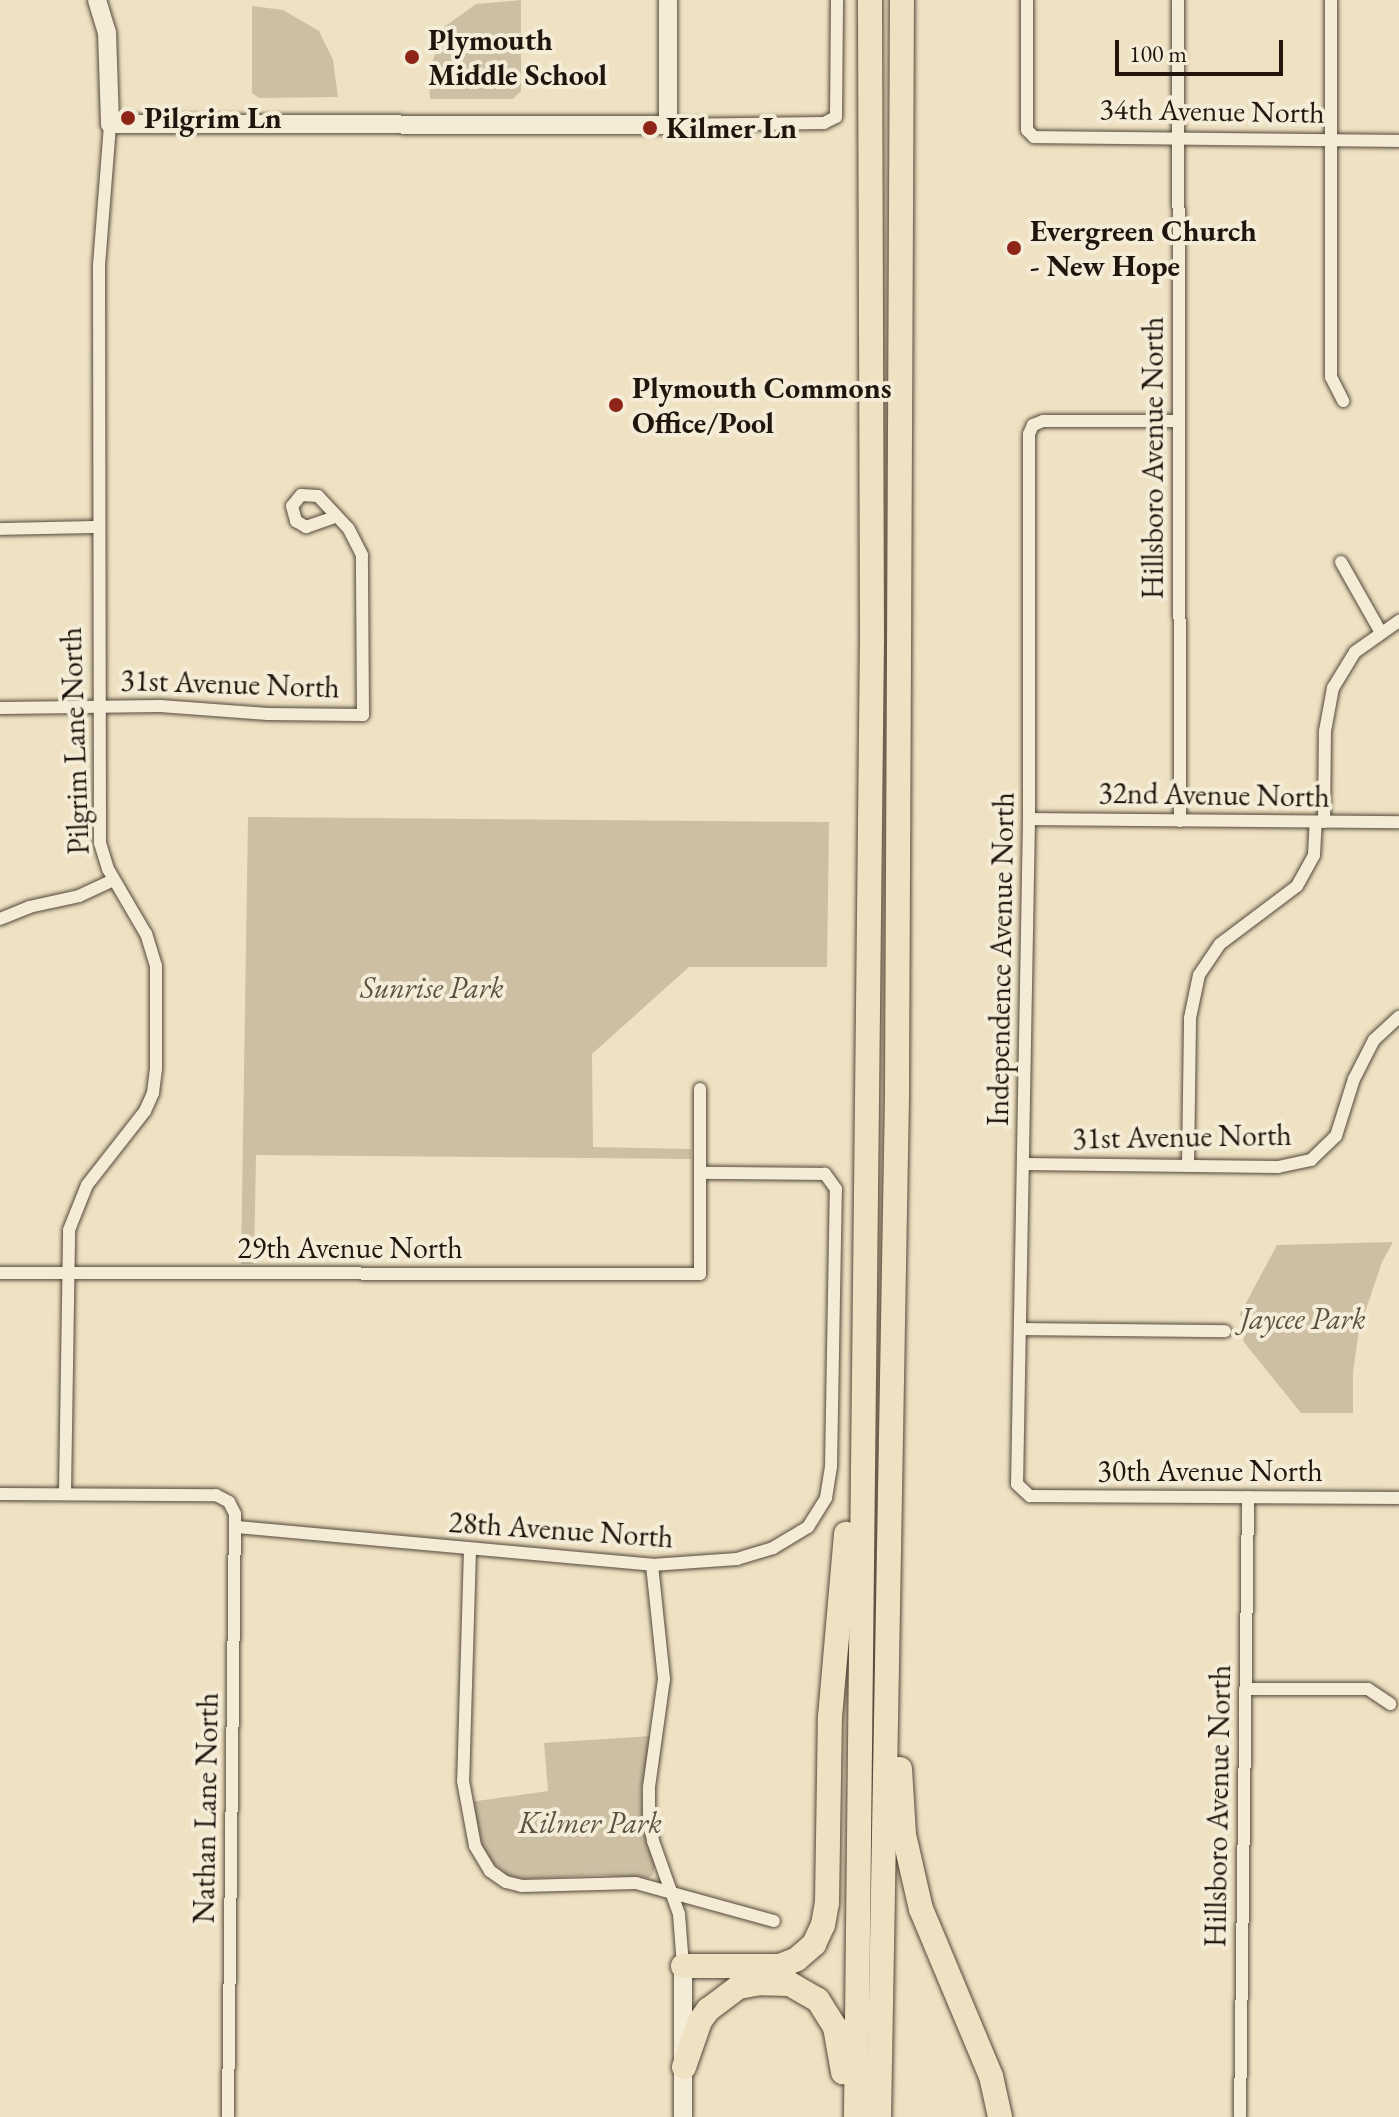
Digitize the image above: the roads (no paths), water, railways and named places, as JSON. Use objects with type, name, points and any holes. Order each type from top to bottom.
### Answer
[{"type":"highway","points":[[856,2117],[872,657],[869,0]]},
{"type":"highway","points":[[879,2117],[901,635],[902,0]]},
{"type":"highway","points":[[900,107],[911,0]]},
{"type":"highway","points":[[683,1974],[780,1966],[797,1959],[814,1944],[823,1925],[827,1903],[831,1701],[851,1482],[862,1433]]},
{"type":"highway","points":[[889,1587],[902,1807],[910,1866],[928,1929],[991,2076],[1000,2117]]},
{"type":"highway","points":[[683,1974],[790,1984],[806,1991],[828,2013],[840,2043],[847,2117]]},
{"type":"highway","points":[[684,2078],[700,2021],[708,2010],[739,1987],[759,1983]]},
{"type":"street","name":"Pilgrim Lane North","points":[[65,1493],[69,1230],[80,1199],[96,1171],[145,1111],[153,1093],[156,1069],[156,966],[146,934],[113,880],[100,843],[99,265],[110,124],[107,32],[97,0]]},
{"type":"street","points":[[668,0],[668,125]]},
{"type":"street","points":[[110,124],[824,123],[836,117],[837,0]]},
{"type":"street","name":"34th Avenue North","points":[[1027,0],[1027,130],[1034,137],[1399,141]]},
{"type":"street","name":"Hillsboro Avenue North","points":[[1178,0],[1180,821]]},
{"type":"street","points":[[1331,0],[1331,377],[1343,401]]},
{"type":"street","name":"Independence Avenue North","points":[[1022,1492],[1017,1484],[1029,819],[1029,434],[1033,425],[1057,420],[1179,421]]},
{"type":"street","name":"31st Avenue North","points":[[0,708],[100,706],[363,715],[362,555],[348,528],[335,517]]},
{"type":"street","points":[[0,529],[99,527]]},
{"type":"street","points":[[1341,562],[1380,631]]},
{"type":"street","points":[[1188,1166],[1190,1018],[1199,975],[1220,944],[1297,886],[1314,855],[1320,822],[1325,731],[1333,688],[1355,652],[1380,631],[1399,621]]},
{"type":"street","name":"32nd Avenue North","points":[[1029,819],[1399,822]]},
{"type":"street","points":[[0,919],[29,907],[79,896],[113,880]]},
{"type":"street","name":"31st Avenue North","points":[[1024,1164],[1296,1165],[1318,1155],[1336,1136],[1344,1121],[1363,1060],[1374,1040],[1399,1017]]},
{"type":"street","points":[[700,1089],[700,1173]]},
{"type":"street","name":"29th Avenue North","points":[[0,1273],[700,1274],[700,1173]]},
{"type":"street","name":"28th Avenue North","points":[[237,1527],[652,1565],[737,1559],[794,1537],[819,1512],[831,1467],[836,1189],[825,1174],[700,1173]]},
{"type":"street","points":[[1022,1329],[1225,1331]]},
{"type":"street","name":"30th Avenue North","points":[[1022,1492],[1030,1496],[1399,1498]]},
{"type":"street","points":[[0,1494],[65,1493]]},
{"type":"street","name":"Nathan Lane North","points":[[65,1493],[216,1495],[229,1502],[237,1527],[228,2117]]},
{"type":"street","name":"Hillsboro Avenue North","points":[[1240,2117],[1248,1497]]},
{"type":"street","points":[[470,1550],[461,1752],[466,1803],[475,1846],[482,1861],[497,1877],[522,1886],[608,1881],[672,1892],[774,1921]]},
{"type":"street","points":[[652,1565],[664,1679],[649,1787],[649,1818],[653,1841],[672,1892],[682,1931],[683,2117]]},
{"type":"street","points":[[1245,1689],[1368,1689],[1390,1704]]},
{"type":"street","points":[[684,2078],[692,2117]]},
{"type":"place","name":"Plymouth Middle School","points":[[412,57]]},
{"type":"place","name":"Pilgrim Ln","points":[[128,118]]},
{"type":"place","name":"Kilmer Ln","points":[[650,128]]},
{"type":"place","name":"Evergreen Church - New Hope","points":[[1014,248]]},
{"type":"place","name":"Plymouth Commons Office/Pool","points":[[616,405]]},
{"type":"park label","name":"Sunrise Park","points":[[432,988]]},
{"type":"park label","name":"Jaycee Park","points":[[1303,1319]]},
{"type":"park label","name":"Kilmer Park","points":[[590,1823]]}]
